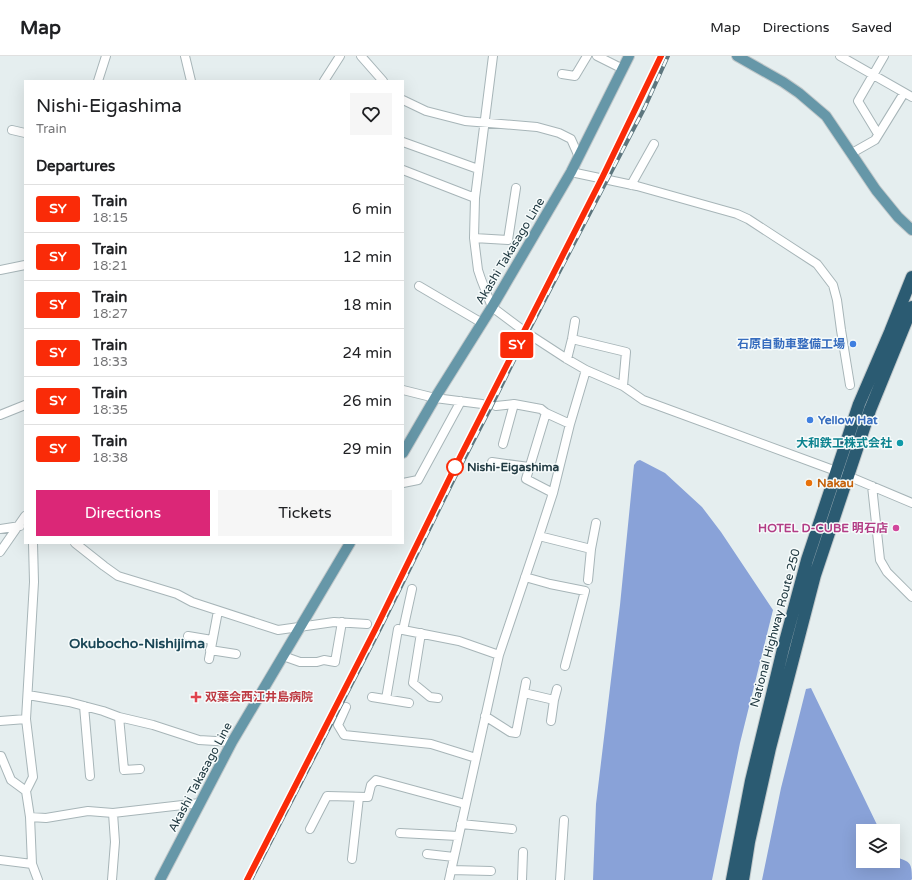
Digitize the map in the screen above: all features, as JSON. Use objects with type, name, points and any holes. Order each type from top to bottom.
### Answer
[{"type":"highway","name":"National Highway Route 250","points":[[732,880],[751,781],[783,649],[807,560],[859,404],[912,277]]},
{"type":"highway","name":"National Highway Route 250","points":[[743,880],[749,842],[770,748],[791,662],[815,575],[870,410],[912,307]]},
{"type":"main road","name":"Akashi Takasago Line","points":[[404,448],[492,307],[571,172],[629,56]]},
{"type":"main road","points":[[737,56],[783,82],[799,93],[826,116],[876,190],[898,217],[912,230]]},
{"type":"main road","name":"Akashi Takasago Line","points":[[160,880],[232,742],[349,544]]},
{"type":"street","points":[[98,80],[106,56]]},
{"type":"street","points":[[185,56],[191,80]]},
{"type":"street","points":[[325,80],[340,56]]},
{"type":"street","points":[[361,56],[382,80]]},
{"type":"street","points":[[493,56],[478,169],[475,198],[474,238],[478,270],[492,307],[524,331],[567,359],[586,370],[623,386],[643,400],[836,471],[912,503]]},
{"type":"street","points":[[562,74],[575,76],[587,56]]},
{"type":"street","points":[[597,56],[623,69]]},
{"type":"street","points":[[840,56],[912,97]]},
{"type":"street","points":[[878,134],[858,101],[884,56]]},
{"type":"street","points":[[852,154],[875,140],[904,93]]},
{"type":"street","points":[[404,100],[426,111],[465,121],[537,128],[559,133],[571,138],[579,157]]},
{"type":"street","points":[[12,130],[24,133]]},
{"type":"street","points":[[404,142],[478,169]]},
{"type":"street","points":[[631,185],[654,144]]},
{"type":"street","points":[[404,170],[475,198]]},
{"type":"street","points":[[571,172],[631,185],[737,214],[754,223],[817,264],[833,285],[837,300],[850,385]]},
{"type":"street","points":[[474,238],[508,240],[516,188]]},
{"type":"street","points":[[0,270],[24,265]]},
{"type":"street","points":[[419,286],[482,323]]},
{"type":"street","points":[[567,359],[575,321]]},
{"type":"street","points":[[572,339],[626,352],[623,386]]},
{"type":"street","points":[[449,880],[499,655],[553,493],[570,424],[586,370]]},
{"type":"street","points":[[404,390],[435,398],[482,404]]},
{"type":"street","points":[[404,482],[418,480],[461,401]]},
{"type":"street","points":[[496,406],[514,404],[541,409],[546,413],[570,424]]},
{"type":"street","points":[[503,444],[514,404]]},
{"type":"street","points":[[0,415],[24,405]]},
{"type":"street","points":[[546,413],[526,479],[553,493]]},
{"type":"street","points":[[492,462],[529,467]]},
{"type":"street","points":[[872,486],[880,560],[887,572],[912,597]]},
{"type":"street","points":[[588,580],[591,549],[596,523]]},
{"type":"street","points":[[0,529],[22,526]]},
{"type":"street","points":[[0,552],[22,526]]},
{"type":"street","points":[[539,536],[591,549]]},
{"type":"street","points":[[33,544],[34,582],[26,719],[33,777],[26,791],[30,817],[32,864],[38,880]]},
{"type":"street","points":[[76,544],[118,576],[177,594],[192,602],[278,630],[334,622],[367,624]]},
{"type":"street","points":[[526,577],[550,584],[585,591],[565,666]]},
{"type":"street","points":[[403,630],[412,589]]},
{"type":"street","points":[[209,659],[218,611]]},
{"type":"street","points":[[283,656],[300,662],[317,662],[324,660],[335,662],[342,622]]},
{"type":"street","points":[[386,699],[398,629],[459,641],[499,655]]},
{"type":"street","points":[[421,633],[413,682],[430,697],[438,698]]},
{"type":"street","points":[[188,636],[212,640]]},
{"type":"street","points":[[210,650],[236,654]]},
{"type":"street","points":[[485,716],[510,732],[516,733],[526,682]]},
{"type":"street","points":[[551,721],[557,689]]},
{"type":"street","points":[[524,693],[554,700]]},
{"type":"street","points":[[28,695],[84,706],[119,717],[153,725],[199,740],[232,742]]},
{"type":"street","points":[[372,697],[409,703]]},
{"type":"street","points":[[84,706],[90,776]]},
{"type":"street","points":[[346,707],[338,725],[344,735],[431,744],[476,758]]},
{"type":"street","points":[[119,717],[124,770],[140,769]]},
{"type":"street","points":[[0,721],[26,719]]},
{"type":"street","points":[[0,756],[11,780],[26,791]]},
{"type":"street","points":[[310,829],[327,796],[368,797],[371,785],[376,780],[465,804]]},
{"type":"street","points":[[352,859],[359,797]]},
{"type":"street","points":[[30,817],[46,818],[88,811],[113,813],[200,803]]},
{"type":"street","points":[[112,880],[115,842],[113,813]]},
{"type":"street","points":[[560,880],[564,820]]},
{"type":"street","points":[[461,824],[512,829]]},
{"type":"street","points":[[400,833],[458,836]]},
{"type":"street","points":[[522,852],[522,880]]},
{"type":"street","points":[[427,854],[454,857]]},
{"type":"street","points":[[0,860],[32,864]]},
{"type":"street","points":[[451,870],[491,871]]},
{"type":"water","points":[[640,460],[665,473],[702,507],[721,532],[773,610],[740,743],[712,880],[593,880],[596,804],[620,605],[634,465]]},
{"type":"water","points":[[811,688],[877,824],[856,824],[856,868],[900,868],[900,858],[910,865],[912,873],[911,880],[762,880],[781,788],[806,689]]},
{"type":"railway","points":[[605,171],[661,56]]},
{"type":"railway","points":[[251,880],[381,627],[527,334],[645,107],[668,56]]},
{"type":"train","name":"SY","points":[[247,880],[377,626],[455,467],[602,178],[661,56]]},
{"type":"place","name":"石原自動車整備工場","points":[[853,344]]},
{"type":"place","name":"Yellow Hat","points":[[810,420]]},
{"type":"place","name":"大和鉄工株式会社","points":[[900,443]]},
{"type":"place","name":"Nishi-Eigashima","points":[[455,467]]},
{"type":"place","name":"Nakau","points":[[809,483]]},
{"type":"place","name":"HOTEL D-CUBE 明石店","points":[[896,528]]},
{"type":"place","name":"双葉会西江井島病院","points":[[196,697]]},
{"type":"district","name":"Okubocho-Nishijima","points":[[137,643]]}]
